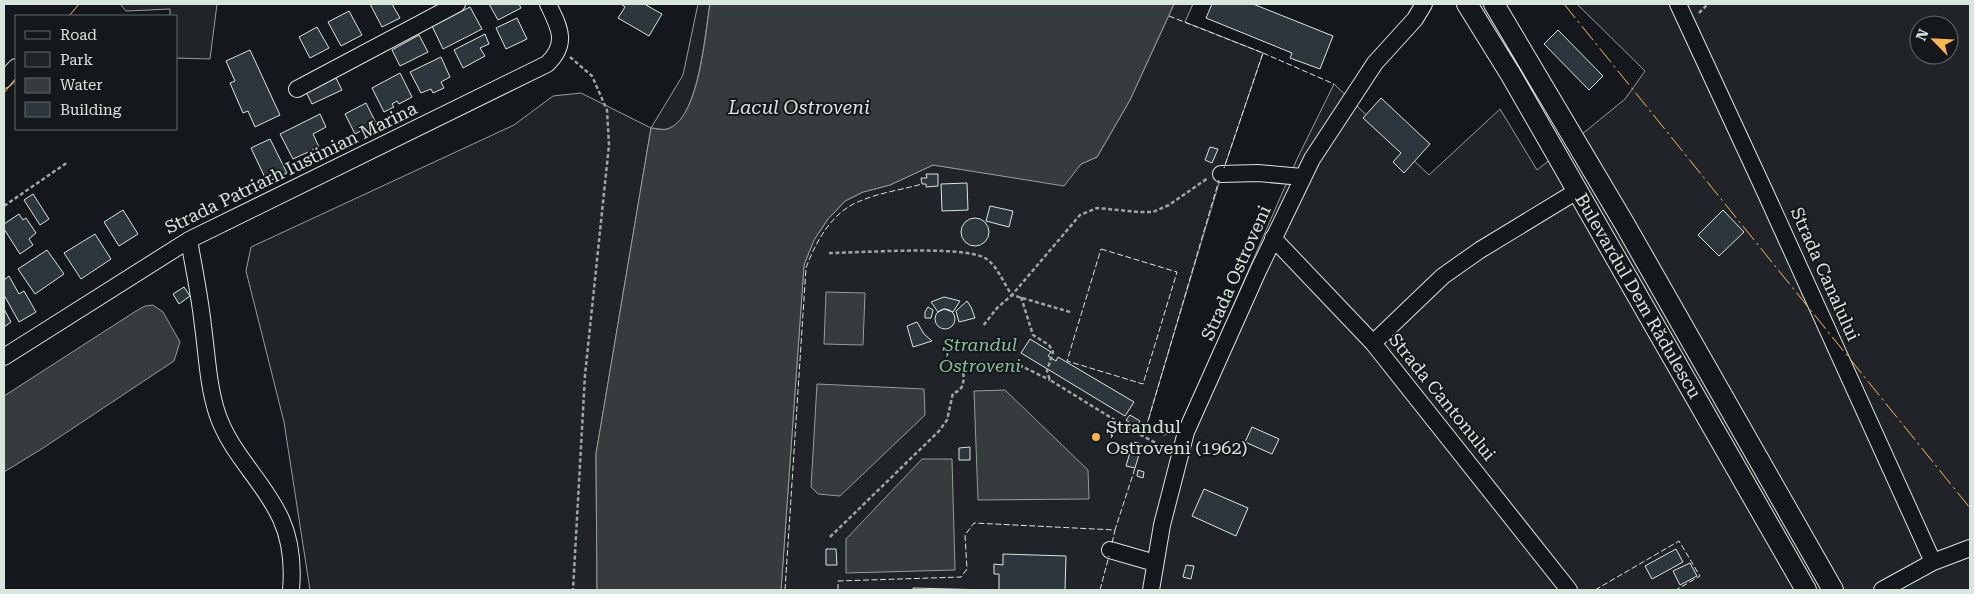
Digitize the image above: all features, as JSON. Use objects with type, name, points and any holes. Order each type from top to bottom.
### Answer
[{"type":"main road","name":"Bulevardul Dem Rădulescu","points":[[1467,4],[1578,190],[1806,590]]},
{"type":"main road","name":"Bulevardul Dem Rădulescu","points":[[1494,4],[1624,223],[1833,590]]},
{"type":"street","points":[[296,89],[457,4]]},
{"type":"street","points":[[548,4],[561,38],[558,49]]},
{"type":"street","name":"Strada Ostroveni","points":[[1151,590],[1168,502],[1186,432],[1273,238],[1302,177],[1375,63],[1415,19],[1424,4]]},
{"type":"street","points":[[1415,19],[1431,4]]},
{"type":"street","name":"Strada Canalului","points":[[1678,4],[1933,562]]},
{"type":"street","name":"Strada Patriarh Iustinian Marina","points":[[4,357],[189,240],[536,70],[547,64],[558,49]]},
{"type":"street","points":[[4,80],[15,68]]},
{"type":"street","points":[[1221,174],[1258,173],[1302,177]]},
{"type":"street","points":[[1373,343],[1443,276],[1480,250],[1578,190]]},
{"type":"street","name":"Strada Cantonului","points":[[1273,238],[1373,343],[1569,590]]},
{"type":"street","points":[[189,240],[200,304],[210,386],[217,413],[236,454],[268,496],[281,519],[289,542],[291,590]]},
{"type":"street","points":[[1882,590],[1933,562],[1970,548]]},
{"type":"street","points":[[1110,550],[1155,562]]},
{"type":"path","points":[[558,49],[592,76],[607,110],[609,145],[585,375],[573,590]]},
{"type":"path","points":[[4,206],[68,162]]},
{"type":"path","points":[[983,326],[1080,215],[1097,208],[1153,212],[1170,205],[1205,178],[1221,174]]},
{"type":"path","points":[[829,253],[953,251],[964,253],[984,258],[995,267],[1012,295],[1070,312]]},
{"type":"path","points":[[1021,297],[1033,335],[1049,345],[1053,352],[1047,371],[1050,380]]},
{"type":"path","points":[[830,537],[939,431],[947,420],[953,393],[963,387],[963,364],[998,370],[1015,364],[1050,380],[1126,427],[1180,456]]},
{"type":"green space","points":[[120,4],[217,4],[210,59],[178,58],[178,15],[170,15],[170,9],[126,11]]},
{"type":"green space","points":[[698,4],[710,4],[699,72],[688,108],[680,120],[670,128],[651,128],[683,75]]},
{"type":"green space","name":"Ștrandul Ostroveni","points":[[1174,4],[1193,4],[1185,22],[1263,53],[1220,180],[1146,427],[1164,435],[1179,430],[1297,159],[1334,84],[1429,175],[1500,109],[1537,170],[1562,150],[1475,4],[1486,4],[1570,144],[1625,99],[1645,71],[1577,4],[1970,4],[1970,590],[781,590],[804,265],[814,240],[828,219],[845,201],[863,192],[890,185],[933,165],[1064,185],[1081,164],[1097,157],[1130,100]]},
{"type":"green space","points":[[581,93],[651,128],[596,454],[597,590],[310,590],[284,422],[246,271],[251,247],[514,125],[553,96]]},
{"type":"water","name":"Lacul Ostroveni","points":[[710,4],[1174,4],[1130,100],[1097,157],[1081,164],[1064,186],[933,165],[890,185],[863,192],[845,201],[828,219],[814,240],[804,265],[781,590],[597,590],[596,454],[651,128],[663,130],[670,128],[680,120],[688,107],[695,90],[699,72]]},
{"type":"water","points":[[826,292],[865,293],[863,345],[824,344]]},
{"type":"water","points":[[153,305],[163,312],[180,342],[174,361],[4,472],[4,396],[136,311],[145,306]]},
{"type":"water","points":[[817,384],[924,389],[925,415],[840,496],[818,494],[811,487]]},
{"type":"water","points":[[1005,390],[1088,470],[1089,499],[978,500],[974,391]]},
{"type":"water","points":[[922,459],[952,459],[955,570],[846,573],[846,539]]},
{"type":"building","points":[[370,4],[392,4],[400,18],[382,27]]},
{"type":"building","points":[[489,4],[519,4],[521,8],[498,20]]},
{"type":"building","points":[[621,4],[647,4],[662,14],[649,36],[618,18],[625,7]]},
{"type":"building","points":[[1212,4],[1253,4],[1333,36],[1320,69],[1290,58],[1292,53],[1206,18]]},
{"type":"building","points":[[470,7],[482,29],[443,49],[432,26]]},
{"type":"building","points":[[349,11],[362,35],[341,46],[328,22]]},
{"type":"building","points":[[517,18],[527,39],[506,49],[496,28]]},
{"type":"building","points":[[317,27],[329,48],[310,58],[299,37]]},
{"type":"building","points":[[1558,30],[1603,76],[1589,90],[1544,44]]},
{"type":"building","points":[[485,34],[489,44],[480,48],[485,56],[463,68],[454,50]]},
{"type":"building","points":[[419,35],[428,52],[400,66],[392,50]]},
{"type":"building","points":[[250,50],[280,115],[255,127],[248,111],[243,113],[230,83],[235,81],[226,61]]},
{"type":"building","points":[[441,57],[450,77],[441,82],[444,88],[433,93],[431,89],[421,93],[410,72]]},
{"type":"building","points":[[400,73],[412,97],[399,104],[397,101],[392,104],[394,107],[384,112],[372,88]]},
{"type":"building","points":[[336,78],[342,90],[312,104],[306,92]]},
{"type":"building","points":[[1381,98],[1430,144],[1404,173],[1393,162],[1401,153],[1363,118]]},
{"type":"building","points":[[366,103],[376,123],[355,134],[345,114]]},
{"type":"building","points":[[320,114],[326,127],[313,134],[319,147],[293,159],[280,134]]},
{"type":"building","points":[[270,139],[287,173],[267,182],[251,148]]},
{"type":"building","points":[[1210,147],[1218,149],[1212,163],[1205,160]]},
{"type":"building","points":[[926,174],[938,174],[938,186],[926,187],[926,184],[922,184],[921,178],[927,178]]},
{"type":"building","points":[[967,183],[968,210],[942,211],[941,184]]},
{"type":"building","points":[[33,194],[49,219],[40,225],[24,200]]},
{"type":"building","points":[[990,206],[1013,211],[1009,227],[986,221]]},
{"type":"building","points":[[123,210],[138,234],[119,246],[104,222]]},
{"type":"building","points":[[1723,210],[1744,232],[1719,256],[1698,235]]},
{"type":"building","points":[[19,214],[23,220],[26,218],[36,233],[29,239],[33,245],[20,254],[4,229],[4,224]]},
{"type":"building","points":[[975,218],[985,222],[989,232],[985,242],[975,246],[965,242],[961,232],[965,222]]},
{"type":"building","points":[[95,234],[111,259],[81,279],[64,253]]},
{"type":"building","points":[[47,250],[64,274],[35,294],[18,269]]},
{"type":"building","points":[[9,276],[19,294],[24,291],[36,312],[19,322],[4,295],[4,280]]},
{"type":"building","points":[[184,287],[190,296],[179,304],[173,294]]},
{"type":"building","points":[[944,297],[960,301],[953,312],[944,309],[938,312],[931,302]]},
{"type":"building","points":[[967,301],[975,318],[959,322],[956,311]]},
{"type":"building","points":[[928,307],[933,310],[931,318],[925,318],[925,312]]},
{"type":"building","points":[[4,309],[11,322],[4,327]]},
{"type":"building","points":[[945,309],[952,312],[955,319],[952,326],[945,329],[938,326],[935,319],[938,312]]},
{"type":"building","points":[[917,322],[924,334],[932,341],[913,347],[907,326]]},
{"type":"building","points":[[1030,339],[1051,352],[1048,356],[1056,361],[1058,357],[1134,402],[1125,416],[1021,353]]},
{"type":"building","points":[[1130,415],[1140,421],[1136,427],[1126,420]]},
{"type":"building","points":[[1252,427],[1279,439],[1272,454],[1245,442]]},
{"type":"building","points":[[1133,442],[1142,444],[1135,468],[1126,466]]},
{"type":"building","points":[[970,447],[970,460],[959,460],[959,448]]},
{"type":"building","points":[[1138,470],[1144,472],[1143,478],[1137,476]]},
{"type":"building","points":[[1204,489],[1248,508],[1236,536],[1192,516]]},
{"type":"building","points":[[826,549],[836,549],[837,565],[826,565]]},
{"type":"building","points":[[1676,549],[1683,562],[1652,579],[1645,566]]},
{"type":"building","points":[[1003,554],[1066,556],[1065,590],[999,590],[999,574],[994,574],[994,564],[1003,565]]},
{"type":"building","points":[[1690,563],[1697,576],[1680,585],[1673,571]]},
{"type":"building","points":[[1186,565],[1194,566],[1191,579],[1183,577]]},
{"type":"building","points":[[913,588],[989,590],[913,590]]},
{"type":"fence","points":[[1169,16],[1263,53],[1224,168]]},
{"type":"fence","points":[[1263,53],[1334,84]]},
{"type":"fence","points":[[1146,428],[1219,180]]},
{"type":"fence","points":[[785,590],[806,268],[814,249],[826,229],[840,213],[858,202],[873,196],[922,184]]},
{"type":"fence","points":[[1101,249],[1177,272],[1143,384],[1067,361],[1101,249]]},
{"type":"fence","points":[[838,590],[838,581],[961,577],[967,569],[965,535],[974,523],[1115,530],[1135,468]]},
{"type":"fence","points":[[1112,543],[1115,530]]},
{"type":"fence","points":[[1595,590],[1679,541],[1700,576],[1676,590]]},
{"type":"fence","points":[[1100,590],[1109,556]]},
{"type":"power","points":[[70,15],[79,4]]},
{"type":"power","points":[[1564,4],[1970,508]]},
{"type":"power","points":[[4,93],[15,79]]},
{"type":"place","name":"Ștrandul Ostroveni (1962)","points":[[1096,437]]}]
